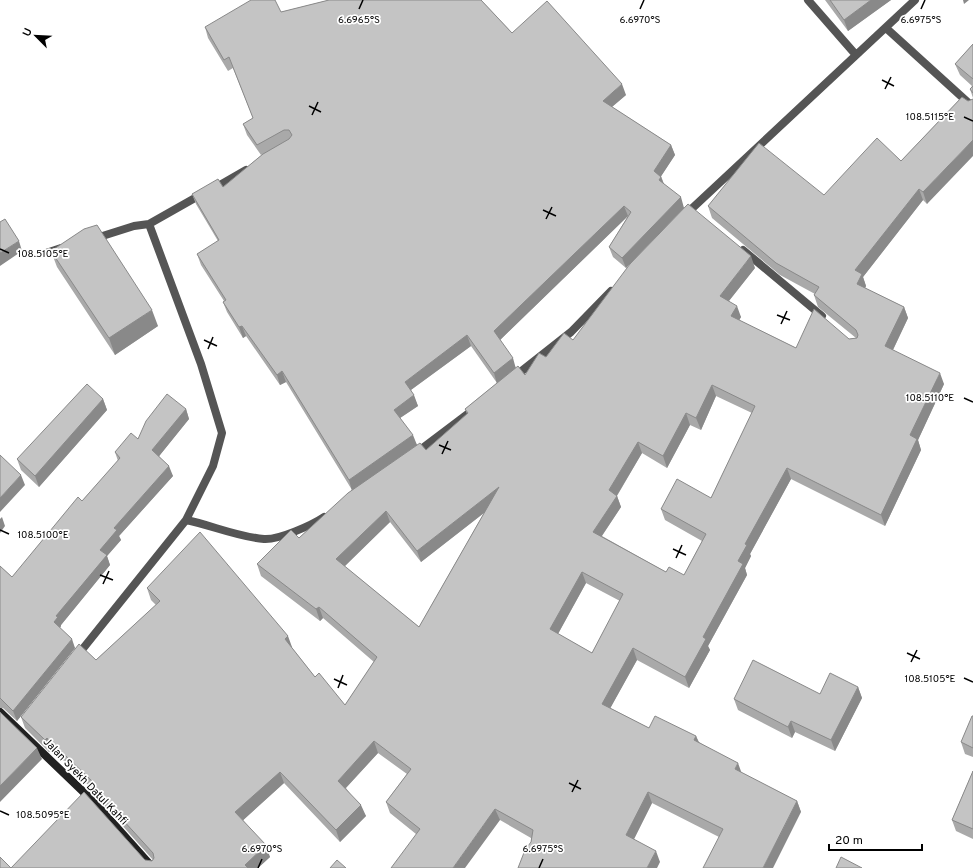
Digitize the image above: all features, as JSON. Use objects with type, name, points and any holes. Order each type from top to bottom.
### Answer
[{"type":"street","points":[[808,0],[856,55]]},
{"type":"street","points":[[681,219],[695,210],[915,0]]},
{"type":"street","points":[[886,28],[973,107]]},
{"type":"street","points":[[83,242],[134,226],[149,224],[257,164]]},
{"type":"street","points":[[73,661],[186,520],[213,466],[222,433],[201,364],[149,224]]},
{"type":"street","points":[[735,243],[830,323]]},
{"type":"street","points":[[46,253],[68,246]]},
{"type":"street","points":[[506,384],[571,332],[615,287]]},
{"type":"street","points":[[407,459],[476,408]]},
{"type":"street","points":[[186,520],[265,539],[282,536],[316,522],[329,513]]},
{"type":"street","name":"Jalan Syekh Datul Kahfi","points":[[0,712],[20,725],[95,803],[153,868]]},
{"type":"building","points":[[251,0],[275,0],[281,12],[329,0],[481,0],[512,33],[547,1],[622,84],[603,101],[671,145],[654,171],[661,177],[659,180],[681,197],[622,258],[609,247],[631,212],[624,206],[494,331],[513,358],[494,373],[467,335],[405,382],[414,395],[394,410],[413,435],[349,480],[282,371],[277,375],[242,326],[239,327],[223,302],[226,300],[197,254],[219,240],[192,194],[218,179],[223,187],[263,154],[289,139],[292,135],[289,130],[284,130],[257,145],[243,124],[253,118],[229,57],[224,60],[205,27]]},
{"type":"building","points":[[830,0],[871,0],[844,20]]},
{"type":"building","points":[[973,44],[973,79],[955,64]]},
{"type":"building","points":[[973,86],[973,93],[970,89]]},
{"type":"building","points":[[962,97],[968,101],[973,99],[973,140],[923,192],[919,189],[855,270],[862,274],[857,284],[904,307],[885,346],[940,373],[910,435],[917,439],[881,515],[787,468],[745,544],[747,545],[738,561],[743,564],[703,637],[706,639],[685,677],[633,648],[602,704],[649,728],[655,716],[696,736],[694,740],[738,763],[735,769],[797,801],[763,868],[703,868],[723,829],[648,792],[626,835],[656,851],[647,868],[518,868],[525,850],[531,842],[533,830],[495,809],[453,868],[391,868],[420,829],[386,802],[411,769],[374,741],[338,781],[361,805],[336,830],[280,772],[235,812],[266,845],[245,865],[248,868],[11,868],[84,792],[145,860],[152,861],[154,858],[153,853],[91,785],[93,782],[47,738],[45,740],[21,717],[79,644],[96,660],[160,601],[147,588],[200,532],[288,636],[285,639],[315,677],[319,673],[345,705],[377,657],[319,607],[316,609],[257,564],[291,530],[299,538],[348,493],[420,443],[426,450],[468,413],[465,409],[518,366],[525,375],[539,353],[546,357],[564,333],[573,340],[630,264],[688,204],[751,256],[720,296],[737,306],[731,316],[796,348],[814,309],[849,339],[857,338],[858,335],[856,330],[814,295],[819,287],[776,263],[708,206],[759,143],[824,195],[877,138],[901,161]],"holes":[[[712,385],[755,406],[711,498],[677,479],[661,509],[706,534],[684,575],[669,567],[666,572],[593,532],[617,496],[609,490],[638,442],[663,456],[686,413],[696,418]],[[499,487],[419,627],[336,559],[386,511],[417,551]],[[582,572],[623,594],[592,653],[550,629]]]},
{"type":"building","points":[[5,219],[19,241],[0,253],[0,222]]},
{"type":"building","points":[[97,225],[152,310],[109,338],[51,251],[84,229]]},
{"type":"building","points":[[87,384],[103,399],[35,476],[17,459]]},
{"type":"building","points":[[167,394],[186,409],[152,450],[169,466],[114,528],[117,530],[100,550],[107,555],[56,616],[58,617],[54,622],[72,639],[13,711],[0,698],[0,566],[12,577],[78,497],[82,501],[120,458],[115,452],[131,433],[138,439],[146,421]]},
{"type":"building","points":[[0,455],[21,475],[0,498]]},
{"type":"building","points":[[753,660],[820,694],[830,673],[858,687],[831,740],[791,721],[788,727],[734,699]]},
{"type":"building","points":[[0,712],[37,748],[0,786]]},
{"type":"building","points":[[973,716],[973,748],[961,742]]},
{"type":"building","points":[[973,771],[973,829],[952,820]]},
{"type":"building","points":[[0,857],[11,868],[0,868]]},
{"type":"building","points":[[841,857],[862,868],[836,868]]},
{"type":"building","points":[[337,860],[346,868],[330,868]]}]
